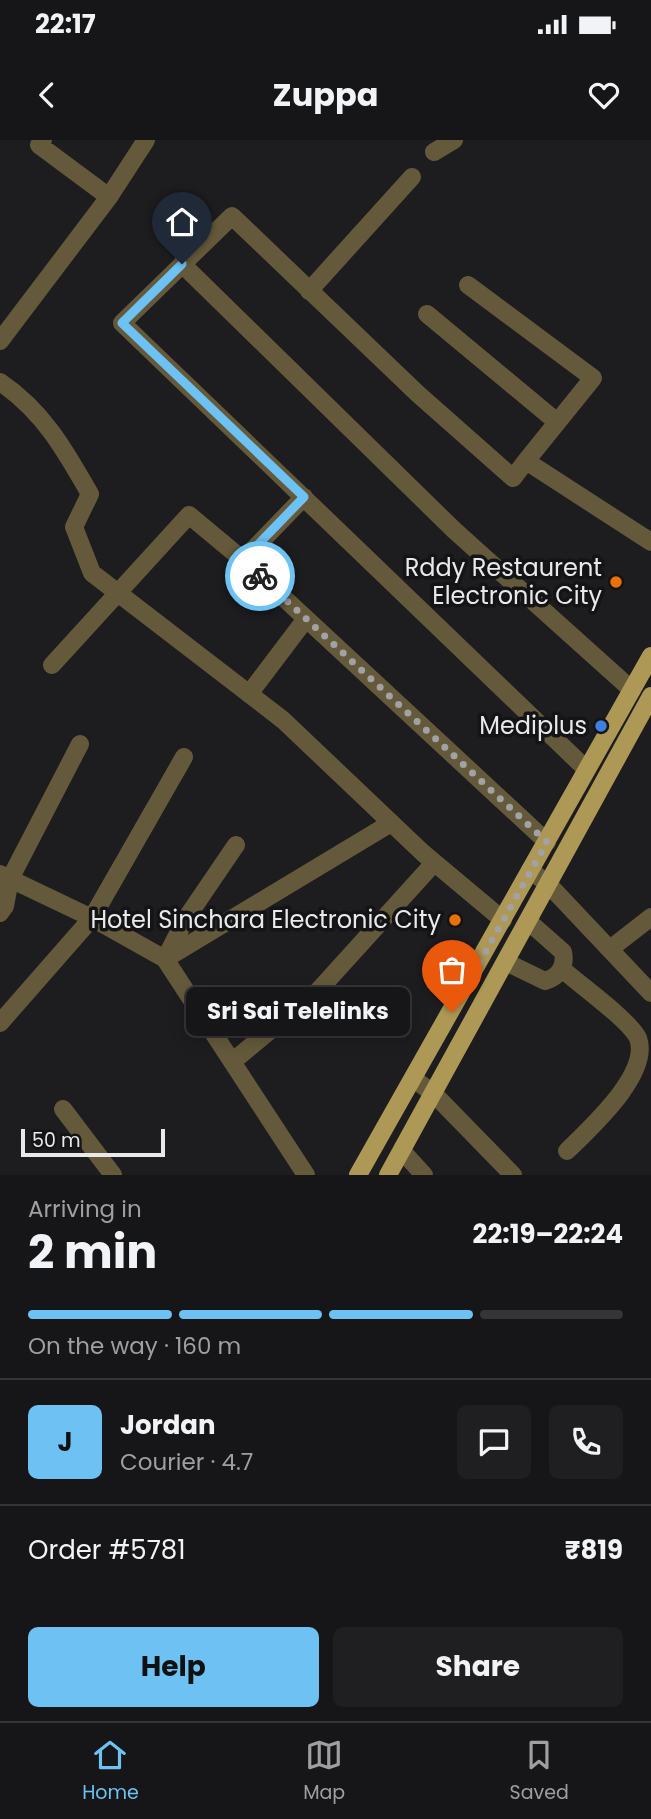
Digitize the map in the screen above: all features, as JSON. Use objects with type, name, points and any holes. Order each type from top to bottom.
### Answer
[{"type":"main road","points":[[358,1175],[651,656]]},
{"type":"main road","points":[[388,1175],[651,696]]},
{"type":"street","points":[[43,140],[39,145],[109,197]]},
{"type":"street","points":[[0,341],[109,197],[146,140]]},
{"type":"street","points":[[434,152],[454,140]]},
{"type":"street","points":[[309,291],[412,177]]},
{"type":"street","points":[[468,285],[593,378],[513,478],[309,291],[232,216],[122,323],[586,769]]},
{"type":"street","points":[[182,264],[454,530],[632,690]]},
{"type":"street","points":[[428,314],[557,422]]},
{"type":"street","points":[[0,382],[15,392],[58,436],[90,494],[74,527],[92,573],[283,720],[434,863],[503,920]]},
{"type":"street","points":[[526,461],[651,542]]},
{"type":"street","points":[[243,560],[304,497]]},
{"type":"street","points":[[51,665],[190,515],[243,560],[547,842]]},
{"type":"street","points":[[249,694],[305,620]]},
{"type":"street","points":[[0,913],[5,906],[5,876],[80,744]]},
{"type":"street","points":[[0,1023],[92,918],[184,757]]},
{"type":"street","points":[[165,960],[391,823]]},
{"type":"street","points":[[165,960],[185,920],[236,845]]},
{"type":"street","points":[[232,1062],[286,1017],[298,1013],[434,863]]},
{"type":"street","points":[[530,870],[549,886],[651,993]]},
{"type":"street","points":[[5,876],[92,918],[165,960],[306,1175]]},
{"type":"street","points":[[610,950],[651,917]]},
{"type":"street","points":[[506,962],[545,981],[552,979],[562,969],[564,952],[529,922]]},
{"type":"street","points":[[562,969],[633,1030],[642,1049],[639,1068],[622,1095],[567,1151]]},
{"type":"street","points":[[414,1079],[434,1094],[513,1175]]},
{"type":"street","points":[[63,1109],[113,1175]]},
{"type":"street","points":[[402,1152],[424,1175]]},
{"type":"way so far","points":[[260,576],[547,842],[452,1012]]},
{"type":"place","name":"Rddy Restaurent Electronic City","points":[[616,582]]},
{"type":"place","name":"Mediplus","points":[[601,726]]},
{"type":"place","name":"Hotel Sinchara Electronic City","points":[[455,920]]},
{"type":"place","name":"Sri Sai Telelinks","points":[[452,1012]]},
{"type":"route","points":[[182,264],[122,323],[304,497],[243,560],[260,576]]}]
